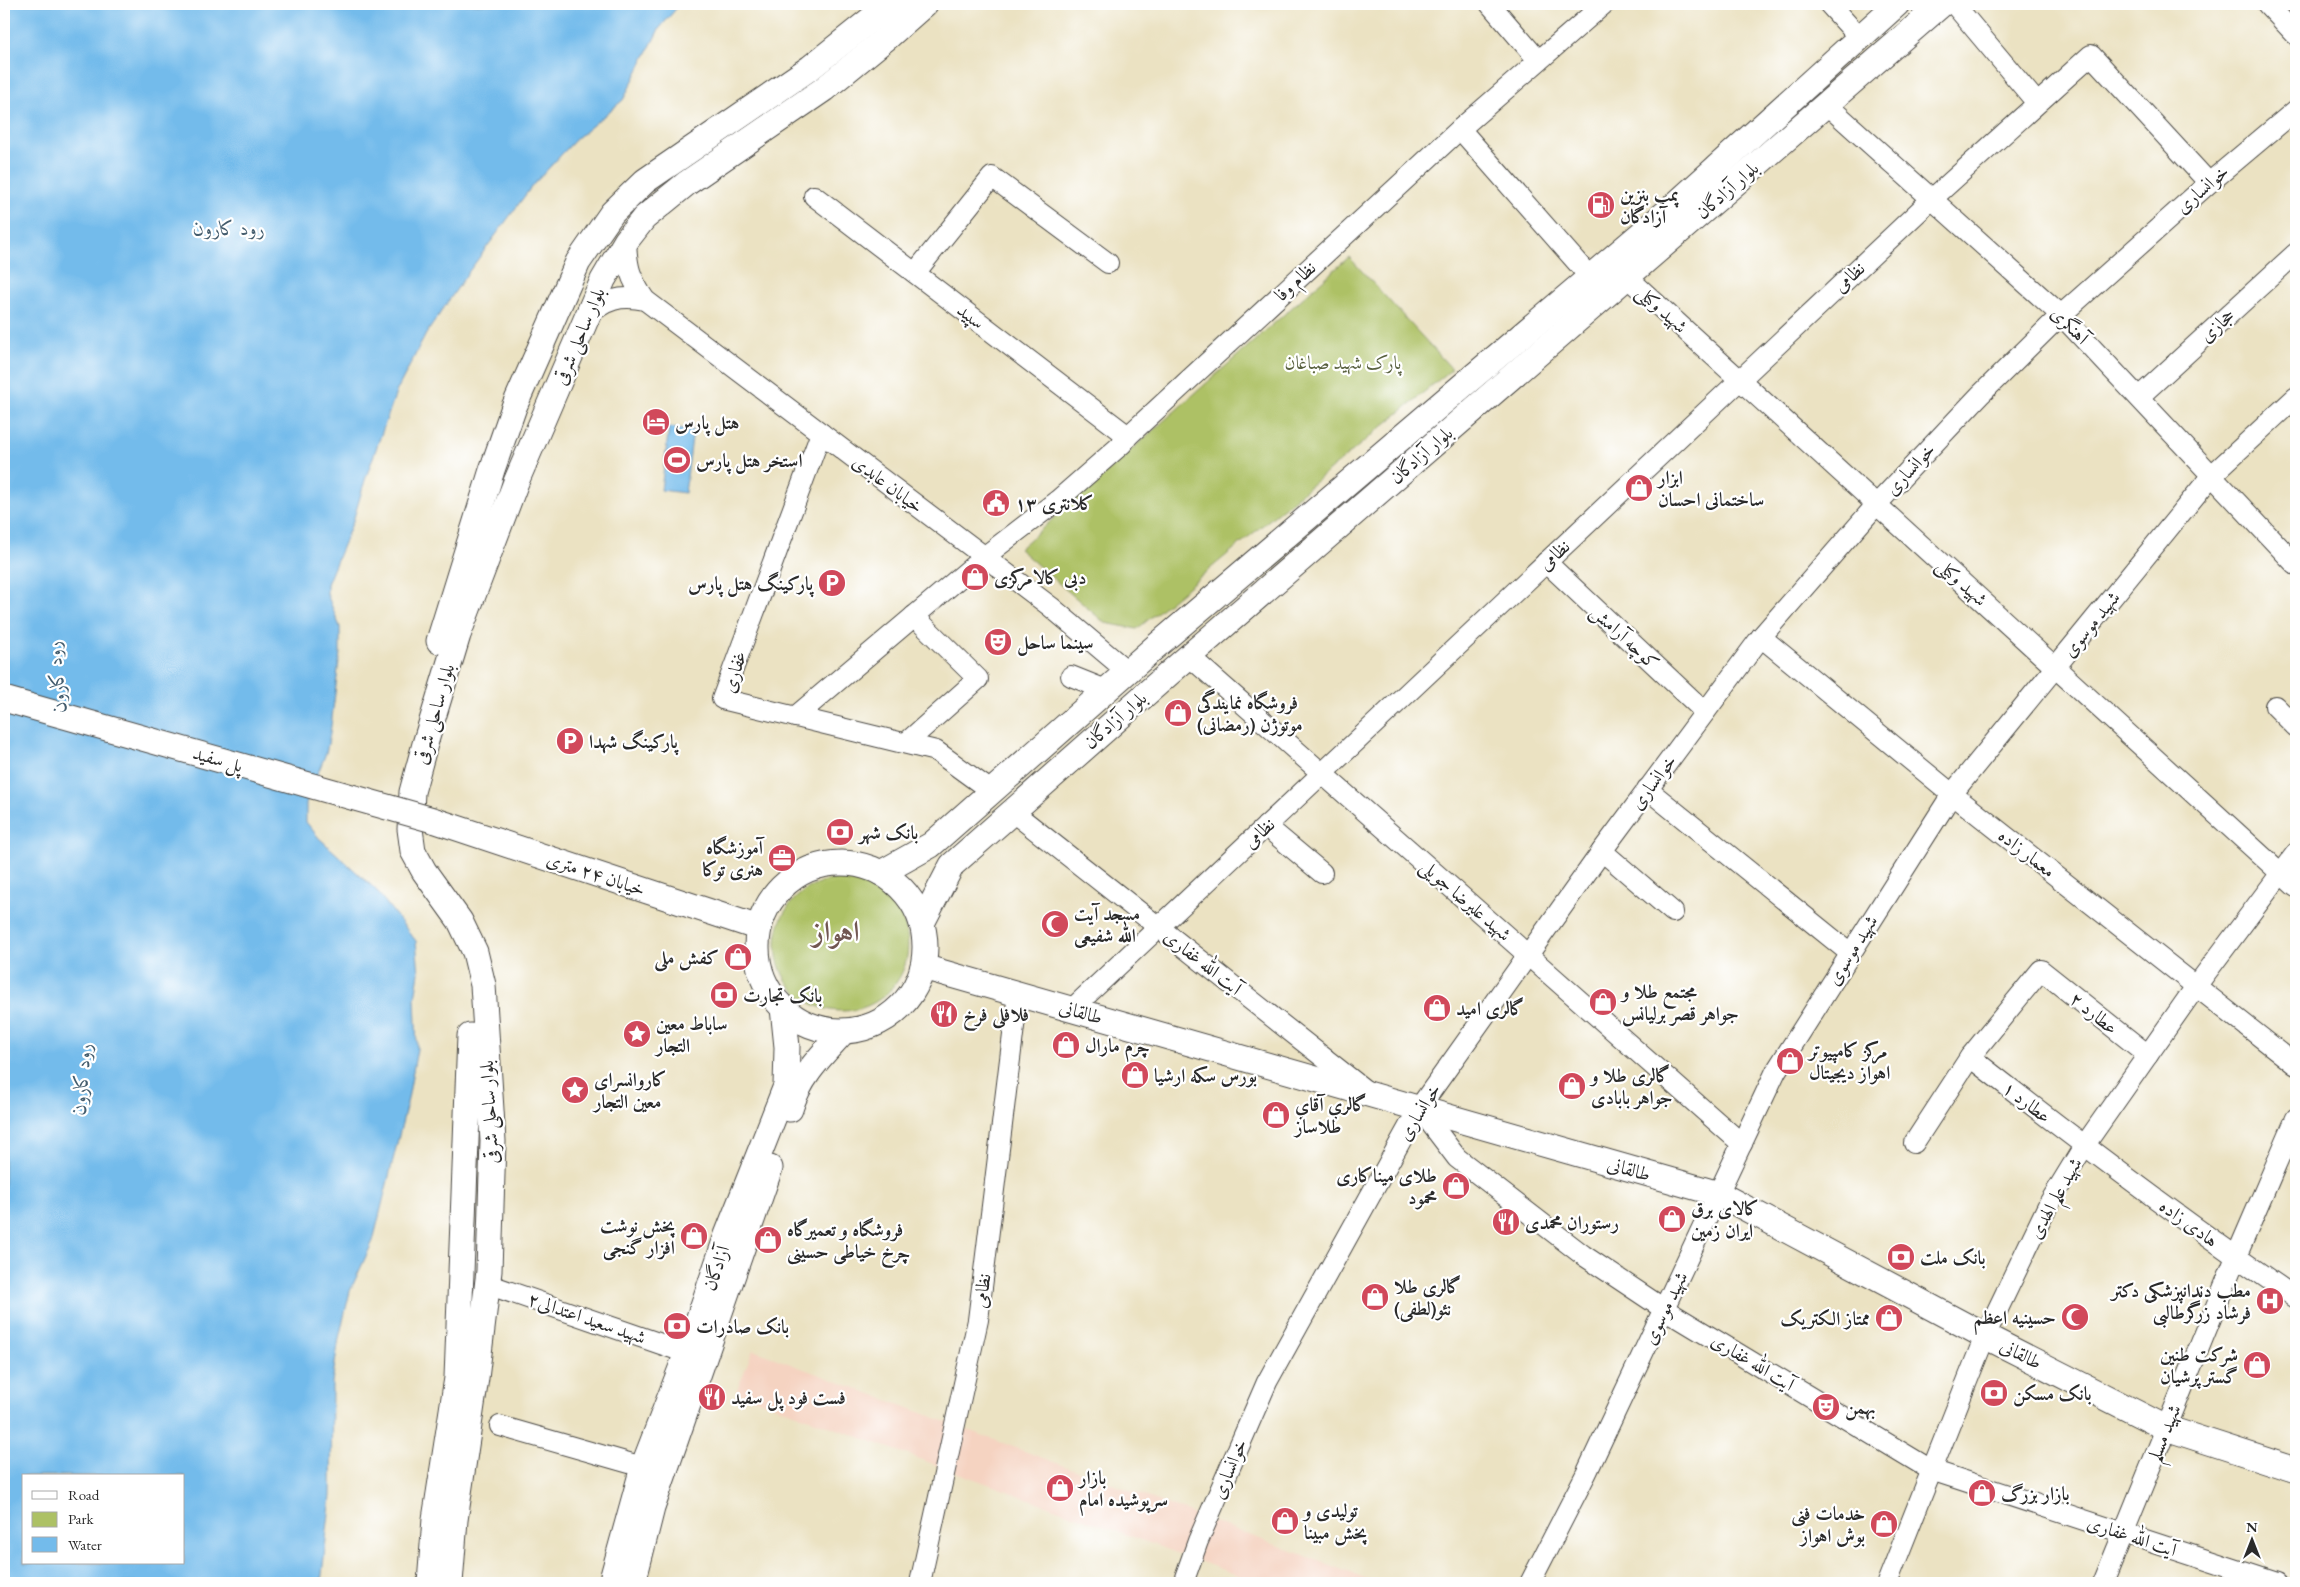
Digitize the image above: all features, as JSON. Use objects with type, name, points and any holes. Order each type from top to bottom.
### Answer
[{"type":"main road","name":"بلوار ساحلی شرقی","points":[[430,1583],[435,1519],[457,1378],[471,1057],[469,986],[463,957],[450,931],[413,878],[406,862],[398,828],[402,790],[413,740],[443,628],[514,407],[578,262],[606,222],[645,181],[810,68],[890,4]]},
{"type":"main road","name":"بلوار ساحلی شرقی","points":[[450,1583],[455,1520],[476,1378],[487,1284],[493,1141],[483,985],[475,952],[460,921],[424,871],[413,851],[410,829],[412,792],[458,635],[516,482],[603,280],[626,241],[644,218],[687,183],[824,89],[890,36],[925,4]]},
{"type":"main road","name":"بلوار آزادگان","points":[[881,873],[931,845],[1106,690],[1589,276],[1675,205],[1897,4]]},
{"type":"main road","name":"بلوار آزادگان","points":[[922,923],[952,865],[1189,656],[1942,4]]},
{"type":"main road","name":"پل سفید","points":[[4,699],[433,820]]},
{"type":"main road","name":"خیابان ۲۴ متری","points":[[433,820],[759,928]]},
{"type":"main road","points":[[838,863],[860,865],[881,873],[904,892],[913,903],[922,923],[926,945],[923,967],[915,987],[902,1005],[885,1019],[872,1025],[843,1032],[821,1029],[801,1021],[783,1008],[769,991],[760,971],[756,950],[759,928],[766,907],[780,889],[797,876],[817,866],[838,863]]},
{"type":"main road","name":"طالقانی","points":[[923,967],[1719,1194],[1985,1336],[2166,1428],[2296,1470]]},
{"type":"main road","name":"آزادگان","points":[[611,1583],[643,1467],[687,1352],[727,1235],[786,1086],[787,1047],[783,1008]]},
{"type":"main road","name":"آزادگان","points":[[634,1583],[652,1508],[745,1245],[796,1090],[808,1070],[843,1032]]},
{"type":"street","points":[[1490,4],[1538,60]]},
{"type":"street","name":"نظام وفا","points":[[795,717],[984,556],[1058,500],[1122,444],[1128,436],[1460,129],[1604,4]]},
{"type":"street","points":[[1829,4],[1859,37]]},
{"type":"street","points":[[1954,4],[2037,103]]},
{"type":"street","points":[[2267,4],[2296,35]]},
{"type":"street","name":"نظامی","points":[[1072,1009],[1932,199],[2091,55],[2209,183]]},
{"type":"street","name":"آهنگری","points":[[1826,104],[2062,315],[2296,565]]},
{"type":"street","name":"خوانساری","points":[[1183,1583],[1198,1540],[1267,1382],[1419,1108],[1647,790],[1761,637],[1877,504],[1980,395],[2062,315],[2209,183],[2296,110]]},
{"type":"street","points":[[1460,129],[1589,276]]},
{"type":"street","points":[[915,273],[992,177],[1108,263]]},
{"type":"street","name":"سپید","points":[[814,196],[1128,436]]},
{"type":"street","points":[[626,241],[626,262],[633,282],[645,300]]},
{"type":"street","name":"حجازی","points":[[2139,397],[2296,253]]},
{"type":"street","name":"شهید وکیلی","points":[[1627,277],[2296,887]]},
{"type":"street","points":[[586,318],[598,306],[613,299],[629,296],[645,300]]},
{"type":"street","name":"خیابان عابدی","points":[[645,300],[1051,607],[1128,672]]},
{"type":"street","name":"شهید موسوی","points":[[1530,1583],[1586,1474],[1776,1072],[1952,794],[2212,475],[2296,397]]},
{"type":"street","name":"غفاری","points":[[821,433],[722,699],[936,751],[991,791]]},
{"type":"street","name":"کوچه آرامش","points":[[1546,562],[1705,712]]},
{"type":"street","points":[[906,743],[978,679],[914,616]]},
{"type":"street","name":"معمار زاده","points":[[1761,637],[1952,794],[2197,985],[2296,1065]]},
{"type":"street","name":"شهید علیرضا جویلی","points":[[1189,656],[1742,1144]]},
{"type":"street","points":[[1071,676],[1106,690]]},
{"type":"street","points":[[2274,706],[2296,726]]},
{"type":"street","points":[[1647,790],[1850,953]]},
{"type":"street","name":"آیت الله غفاری","points":[[1012,812],[1369,1094]]},
{"type":"street","points":[[1266,826],[1322,873]]},
{"type":"street","points":[[1602,852],[1673,912]]},
{"type":"street","name":"شهید علم الهدی","points":[[1889,1579],[1985,1336],[2048,1205],[2084,1146],[2197,985],[2296,853]]},
{"type":"street","name":"عطارد ۲","points":[[1970,1057],[2041,970],[2148,1055]]},
{"type":"street","name":"نظامی","points":[[920,1583],[978,1320],[1018,994]]},
{"type":"street","points":[[1914,1143],[1970,1057]]},
{"type":"street","name":"عطارد ۱","points":[[1970,1057],[2084,1146]]},
{"type":"street","name":"آیت الله غفاری","points":[[1419,1108],[1457,1158],[1583,1255],[1664,1309],[1931,1470],[2277,1583]]},
{"type":"street","name":"شهید مسلم","points":[[2103,1583],[2236,1257],[2296,1118]]},
{"type":"street","name":"هادی زاده","points":[[2084,1146],[2236,1257],[2296,1298]]},
{"type":"street","name":"شهید سعید اعتدالی۲","points":[[487,1284],[687,1352]]},
{"type":"street","points":[[500,1426],[643,1467]]},
{"type":"shaded area","name":"بازار سرپوشیده امام","points":[[753,1350],[1378,1583],[1259,1583],[736,1392]]},
{"type":"green space","name":"پارک شهید صباغان","points":[[1349,257],[1452,369],[1137,629],[1105,623],[1019,549]]},
{"type":"green space","points":[[842,879],[855,880],[867,884],[889,898],[903,920],[907,932],[907,958],[903,970],[889,992],[867,1006],[855,1010],[842,1011],[829,1010],[817,1006],[795,992],[781,970],[777,958],[776,945],[777,932],[781,920],[795,898],[817,884],[829,880]]},
{"type":"water","name":"رود کارون","points":[[4,4],[680,4],[659,29],[623,100],[576,139],[532,186],[467,274],[426,334],[397,390],[365,480],[353,521],[327,584],[327,594],[340,627],[340,653],[330,734],[326,753],[306,803],[306,822],[319,838],[375,889],[416,941],[419,973],[415,998],[417,1049],[408,1099],[373,1241],[350,1291],[339,1338],[332,1383],[331,1496],[321,1583],[4,1583]]},
{"type":"water","name":"استخر هتل پارس","points":[[669,427],[693,430],[685,493],[661,490]]},
{"type":"place","name":"پمپ بنزین آزادگان","points":[[1601,205]]},
{"type":"place","name":"هتل پارس","points":[[656,422]]},
{"type":"place","name":"استخر هتل پارس","points":[[677,460]]},
{"type":"place","name":"ابزار ساختمانی احسان","points":[[1639,488]]},
{"type":"place","name":"کلانتری ۱۳","points":[[996,503]]},
{"type":"place","name":"دبی کالامرکزی","points":[[975,577]]},
{"type":"place","name":"پارکینگ هتل پارس","points":[[832,583]]},
{"type":"place","name":"سینما ساحل","points":[[998,642]]},
{"type":"place","name":"فروشگاه نمایندگی موتوژن (رمضانی)","points":[[1178,713]]},
{"type":"place","name":"پارکینگ شهدا","points":[[570,741]]},
{"type":"place","name":"بانک شهر","points":[[840,832]]},
{"type":"place","name":"آموزشگاه هنری توکا","points":[[782,858]]},
{"type":"place","name":"مسجد آیت الله شفیعی","points":[[1055,924]]},
{"type":"place","name":"کفش ملی","points":[[738,957]]},
{"type":"place","name":"بانک تجارت","points":[[724,995]]},
{"type":"place","name":"مجتمع طلا و جواهر قصر برليانس","points":[[1603,1002]]},
{"type":"place","name":"گالری امید","points":[[1437,1008]]},
{"type":"place","name":"فلافلی فرخ","points":[[944,1014]]},
{"type":"place","name":"ساباط معین التجار","points":[[637,1034]]},
{"type":"place","name":"چرم مارال","points":[[1066,1045]]},
{"type":"place","name":"مرکز کامپیوتر اهواز دیجیتال","points":[[1790,1061]]},
{"type":"place","name":"بورس سکه ارشیا","points":[[1135,1075]]},
{"type":"place","name":"گالری طلا و جواهر بابادی","points":[[1572,1086]]},
{"type":"place","name":"کاروانسرای معین التجار","points":[[575,1090]]},
{"type":"place","name":"گالري آقاي طلاساز","points":[[1276,1115]]},
{"type":"place","name":"طلای میناکاری محمود","points":[[1456,1186]]},
{"type":"place","name":"کالای برق ایران زمین","points":[[1672,1219]]},
{"type":"place","name":"رستوران محمدی","points":[[1506,1222]]},
{"type":"place","name":"پخش نوشت افزار گنجی","points":[[694,1236]]},
{"type":"place","name":"فروشگاه و تعمیرگاه چرخ خیاطی حسینی","points":[[768,1240]]},
{"type":"place","name":"بانک ملت","points":[[1901,1257]]},
{"type":"place","name":"گالری طلا نئو(لطفی)","points":[[1375,1297]]},
{"type":"place","name":"مطب دندانپزشکی دکتر فرشاد زرگرطالبی","points":[[2270,1301]]},
{"type":"place","name":"حسینیه اعظم","points":[[2075,1317]]},
{"type":"place","name":"ممتاز الکتریک","points":[[1889,1318]]},
{"type":"place","name":"بانک صادرات","points":[[677,1326]]},
{"type":"place","name":"شرکت طنین گستر پرشیان","points":[[2257,1365]]},
{"type":"place","name":"بانک مسکن","points":[[1994,1393]]},
{"type":"place","name":"فست فود پل سفید","points":[[712,1397]]},
{"type":"place","name":"بهمن","points":[[1826,1407]]},
{"type":"place","name":"بازار سرپوشیده امام","points":[[1060,1488]]},
{"type":"place","name":"بازار بزرگ","points":[[1982,1493]]},
{"type":"place","name":"تولیدی و پخش مبینا","points":[[1285,1521]]},
{"type":"place","name":"خدمات فنی بوش اهواز","points":[[1884,1524]]},
{"type":"district","name":"اهواز","points":[[836,931]]}]
